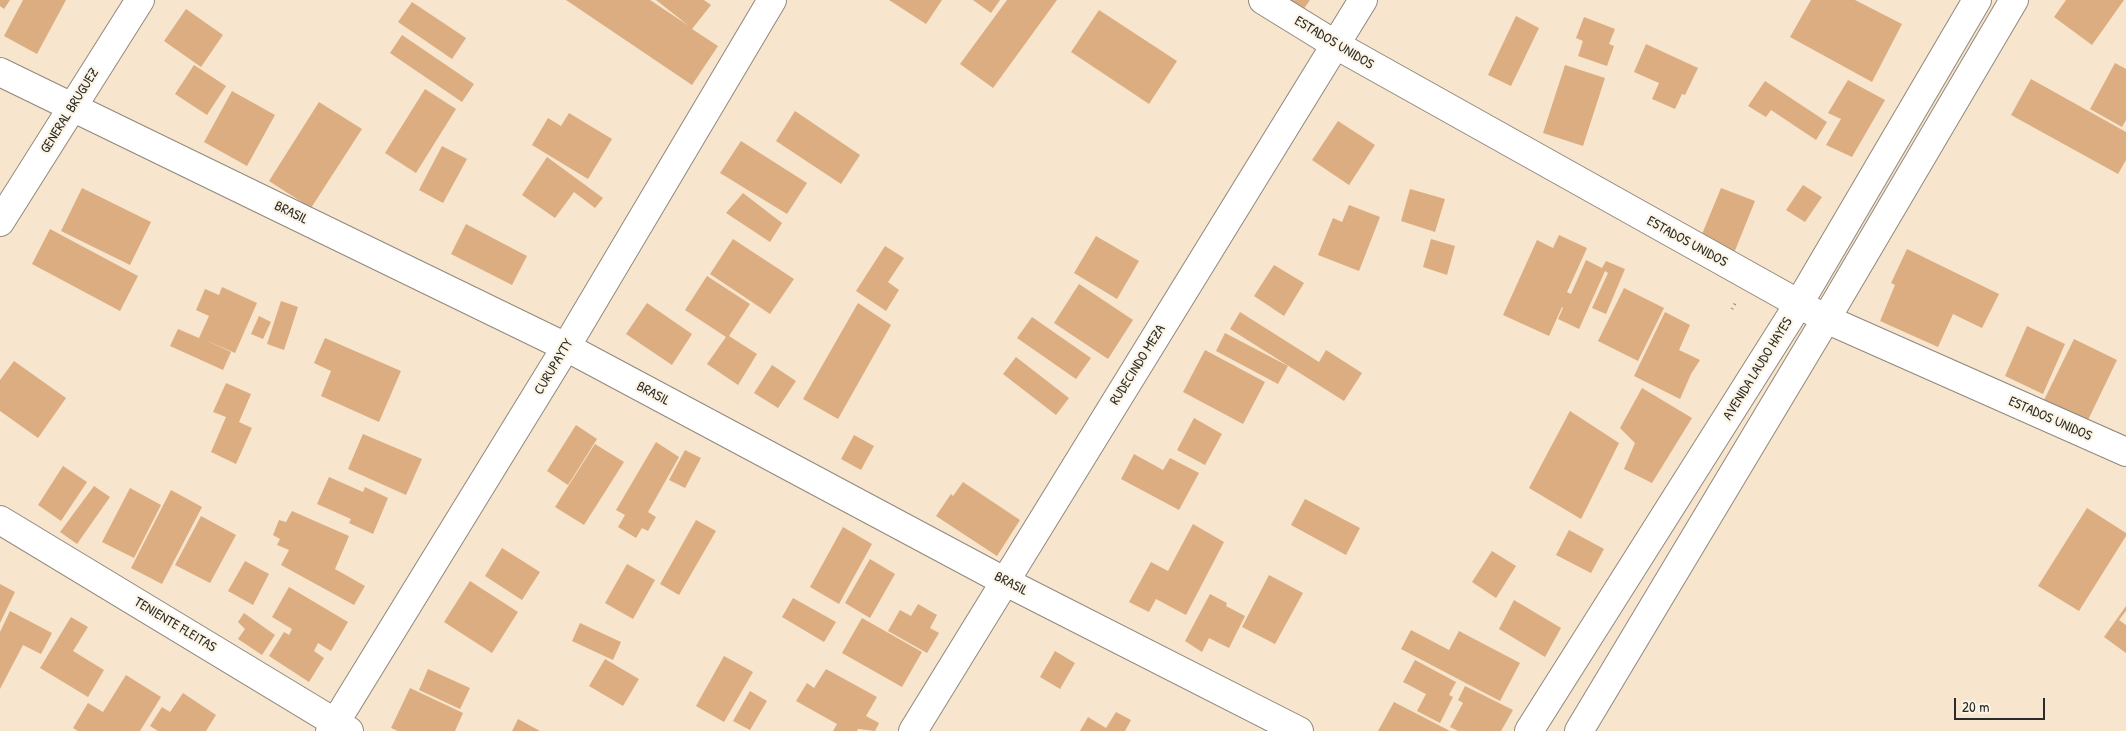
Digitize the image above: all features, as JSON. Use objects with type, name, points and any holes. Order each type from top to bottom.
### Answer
[{"type":"street","name":"GENERAL BRUGUEZ","points":[[0,222],[140,0]]},
{"type":"street","name":"CURUPAYTY","points":[[338,728],[772,0]]},
{"type":"street","name":"ESTADOS UNIDOS","points":[[1263,0],[1336,45],[1798,305],[2126,452]]},
{"type":"street","name":"RUDECINDO MEZA","points":[[913,731],[1363,0]]},
{"type":"street","name":"AVENIDA LAUDO HAYES","points":[[1530,731],[1798,305],[1977,0]]},
{"type":"street","points":[[1579,731],[1826,319],[2014,0]]},
{"type":"street","name":"BRASIL","points":[[0,72],[566,347],[1004,581],[1300,731]]},
{"type":"street","name":"TENIENTE FLEITAS","points":[[0,520],[338,728]]},
{"type":"building","points":[[0,0],[10,0],[4,9],[0,6]]},
{"type":"building","points":[[23,0],[66,0],[37,54],[4,36]]},
{"type":"building","points":[[566,0],[650,0],[689,26],[656,0],[704,0],[711,5],[692,29],[718,46],[692,85]]},
{"type":"building","points":[[889,0],[942,0],[926,24]]},
{"type":"building","points":[[973,0],[1000,0],[991,13]]},
{"type":"building","points":[[1007,0],[1057,0],[993,88],[960,64]]},
{"type":"building","points":[[1289,0],[1310,0],[1303,10]]},
{"type":"building","points":[[1811,0],[1855,0],[1902,24],[1872,82],[1790,37]]},
{"type":"building","points":[[2066,0],[2124,0],[2092,45],[2054,17]]},
{"type":"building","points":[[412,2],[466,38],[452,59],[398,22]]},
{"type":"building","points":[[186,9],[223,35],[201,67],[164,41]]},
{"type":"building","points":[[1099,10],[1177,61],[1149,104],[1071,52]]},
{"type":"building","points":[[1516,16],[1539,28],[1511,86],[1488,75]]},
{"type":"building","points":[[1584,17],[1615,29],[1609,44],[1614,46],[1607,66],[1578,56],[1583,41],[1576,38]]},
{"type":"building","points":[[402,35],[474,84],[462,102],[390,53]]},
{"type":"building","points":[[1646,44],[1698,68],[1685,95],[1682,94],[1675,109],[1652,99],[1659,83],[1634,72]]},
{"type":"building","points":[[2115,63],[2126,69],[2126,120],[2122,127],[2090,109]]},
{"type":"building","points":[[194,65],[226,86],[207,115],[175,94]]},
{"type":"building","points":[[1565,65],[1605,78],[1583,146],[1543,133]]},
{"type":"building","points":[[2031,79],[2126,132],[2126,160],[2118,174],[2011,115]]},
{"type":"building","points":[[1848,80],[1885,100],[1852,157],[1826,145],[1841,119],[1828,113]]},
{"type":"building","points":[[1765,81],[1827,122],[1816,140],[1771,110],[1766,117],[1748,106]]},
{"type":"building","points":[[425,89],[456,109],[416,173],[385,153]]},
{"type":"building","points":[[232,91],[275,115],[247,166],[204,142]]},
{"type":"building","points":[[319,102],[362,129],[311,208],[269,181]]},
{"type":"building","points":[[795,111],[860,155],[841,184],[776,141]]},
{"type":"building","points":[[569,113],[612,139],[588,179],[532,145],[548,118],[561,126]]},
{"type":"building","points":[[1338,121],[1375,145],[1349,185],[1312,160]]},
{"type":"building","points":[[741,141],[807,183],[787,214],[720,173]]},
{"type":"building","points":[[442,146],[467,159],[443,203],[419,190]]},
{"type":"building","points":[[547,157],[603,198],[595,208],[574,192],[555,218],[522,195]]},
{"type":"building","points":[[1803,185],[1822,197],[1805,222],[1786,210]]},
{"type":"building","points":[[82,188],[151,222],[130,265],[61,231]]},
{"type":"building","points":[[1721,188],[1755,201],[1734,253],[1700,239]]},
{"type":"building","points":[[1410,189],[1445,199],[1435,232],[1401,221]]},
{"type":"building","points":[[743,193],[782,223],[770,242],[726,213]]},
{"type":"building","points":[[1349,205],[1380,217],[1359,271],[1318,255],[1333,218],[1342,222]]},
{"type":"building","points":[[466,224],[527,256],[512,285],[451,254]]},
{"type":"building","points":[[50,229],[138,276],[120,311],[32,264]]},
{"type":"building","points":[[1559,235],[1587,248],[1567,292],[1571,294],[1586,260],[1602,268],[1606,261],[1625,269],[1606,314],[1592,308],[1608,273],[1605,271],[1579,329],[1558,319],[1562,307],[1549,336],[1503,315],[1537,240],[1553,248]]},
{"type":"building","points":[[1096,236],[1139,261],[1117,299],[1074,273]]},
{"type":"building","points":[[733,239],[794,279],[770,314],[710,274]]},
{"type":"building","points":[[1431,239],[1455,246],[1447,275],[1423,267]]},
{"type":"building","points":[[885,246],[904,258],[888,282],[899,290],[886,311],[856,291]]},
{"type":"building","points":[[1907,249],[1999,294],[1982,328],[1953,314],[1938,347],[1880,321],[1895,285],[1891,283]]},
{"type":"building","points":[[1274,265],[1304,283],[1284,316],[1254,296]]},
{"type":"building","points":[[707,276],[750,304],[729,336],[757,354],[738,385],[707,364],[726,337],[685,310]]},
{"type":"building","points":[[1079,284],[1133,320],[1108,359],[1054,323]]},
{"type":"building","points":[[222,287],[257,303],[235,353],[203,339],[231,352],[223,370],[170,346],[178,329],[199,338],[209,316],[196,310],[205,289],[219,295]]},
{"type":"building","points":[[1624,288],[1664,308],[1638,361],[1598,341]]},
{"type":"building","points":[[281,301],[298,307],[284,350],[267,344]]},
{"type":"building","points":[[647,303],[692,334],[672,365],[626,334]]},
{"type":"building","points":[[858,303],[891,325],[838,419],[803,399]]},
{"type":"building","points":[[1240,312],[1319,362],[1326,350],[1362,373],[1344,401],[1230,329]]},
{"type":"building","points":[[1665,312],[1690,325],[1679,350],[1700,360],[1691,374],[1680,399],[1634,376]]},
{"type":"building","points":[[259,316],[271,322],[263,339],[251,334]]},
{"type":"building","points":[[1032,317],[1091,358],[1076,379],[1017,338]]},
{"type":"building","points":[[2027,326],[2065,344],[2043,394],[2005,376]]},
{"type":"building","points":[[1225,333],[1288,366],[1278,384],[1216,351]]},
{"type":"building","points":[[325,338],[401,371],[379,422],[321,396],[331,371],[314,363]]},
{"type":"building","points":[[2074,339],[2117,360],[2087,422],[2044,400]]},
{"type":"building","points":[[1205,350],[1265,382],[1243,424],[1183,392]]},
{"type":"building","points":[[1016,357],[1069,398],[1056,415],[1003,374]]},
{"type":"building","points":[[14,361],[66,398],[38,438],[0,411],[0,380]]},
{"type":"building","points":[[772,365],[796,381],[778,408],[754,393]]},
{"type":"building","points":[[226,383],[251,394],[239,422],[252,428],[236,464],[211,452],[226,417],[213,412]]},
{"type":"building","points":[[1642,388],[1692,418],[1652,483],[1624,469],[1635,443],[1620,428]]},
{"type":"building","points":[[1570,411],[1619,443],[1581,519],[1529,488]]},
{"type":"building","points":[[1194,418],[1222,434],[1205,465],[1177,450]]},
{"type":"building","points":[[576,425],[597,439],[568,485],[547,471]]},
{"type":"building","points":[[363,434],[422,459],[406,495],[348,469]]},
{"type":"building","points":[[854,435],[874,446],[861,470],[841,459]]},
{"type":"building","points":[[656,442],[679,457],[648,512],[656,517],[648,531],[642,528],[636,538],[618,527],[625,515],[616,510]]},
{"type":"building","points":[[595,444],[624,462],[584,525],[555,507]]},
{"type":"building","points":[[685,450],[701,458],[685,488],[669,480]]},
{"type":"building","points":[[1134,454],[1163,470],[1170,458],[1199,473],[1179,510],[1121,479]]},
{"type":"building","points":[[63,466],[87,482],[61,521],[38,505]]},
{"type":"building","points":[[329,477],[363,492],[365,487],[388,498],[373,534],[349,523],[351,519],[317,504]]},
{"type":"building","points":[[963,482],[1020,520],[997,556],[936,516],[951,494],[953,496]]},
{"type":"building","points":[[94,486],[110,497],[77,544],[60,532]]},
{"type":"building","points":[[130,488],[161,505],[134,558],[102,542]]},
{"type":"building","points":[[171,490],[202,507],[162,584],[131,568]]},
{"type":"building","points":[[1305,499],[1360,528],[1346,555],[1291,525]]},
{"type":"building","points":[[2087,508],[2126,533],[2126,536],[2079,611],[2038,586]]},
{"type":"building","points":[[292,511],[349,536],[335,569],[365,586],[354,605],[281,565],[289,550],[277,545],[280,539],[273,535],[279,520],[286,522]]},
{"type":"building","points":[[201,516],[236,535],[210,583],[175,565]]},
{"type":"building","points":[[696,520],[716,531],[679,595],[660,584]]},
{"type":"building","points":[[1193,524],[1224,542],[1186,615],[1156,599],[1149,612],[1129,602],[1151,562],[1168,571]]},
{"type":"building","points":[[843,527],[872,544],[839,604],[810,587]]},
{"type":"building","points":[[1569,530],[1604,549],[1591,573],[1556,555]]},
{"type":"building","points":[[502,548],[540,572],[522,600],[485,576]]},
{"type":"building","points":[[1492,551],[1516,566],[1496,598],[1472,582]]},
{"type":"building","points":[[870,559],[895,574],[870,618],[845,603]]},
{"type":"building","points":[[245,561],[269,574],[253,605],[228,591]]},
{"type":"building","points":[[627,564],[655,580],[633,619],[605,603]]},
{"type":"building","points":[[1269,575],[1303,593],[1275,644],[1242,627]]},
{"type":"building","points":[[470,581],[518,612],[492,653],[444,622]]},
{"type":"building","points":[[0,584],[15,592],[0,623]]},
{"type":"building","points":[[289,587],[348,622],[331,651],[318,643],[314,651],[324,658],[309,682],[269,656],[284,632],[289,635],[292,629],[272,617]]},
{"type":"building","points":[[1210,594],[1227,603],[1226,606],[1245,616],[1229,648],[1209,638],[1202,652],[1185,641]]},
{"type":"building","points":[[793,598],[836,622],[824,642],[782,617]]},
{"type":"building","points":[[1514,600],[1561,628],[1545,657],[1499,629]]},
{"type":"building","points":[[918,604],[937,615],[930,628],[939,633],[927,653],[888,631],[900,610],[911,616]]},
{"type":"building","points":[[2126,606],[2126,611],[2119,620],[2126,625],[2126,653],[2104,637]]},
{"type":"building","points":[[10,611],[52,633],[41,654],[23,645],[0,689],[0,632]]},
{"type":"building","points":[[244,613],[275,635],[262,655],[238,639],[245,629],[238,622]]},
{"type":"building","points":[[71,617],[88,627],[73,651],[104,670],[88,697],[40,668]]},
{"type":"building","points":[[862,618],[922,652],[902,687],[842,653]]},
{"type":"building","points":[[580,623],[621,642],[613,660],[572,641]]},
{"type":"building","points":[[1411,630],[1449,650],[1459,631],[1520,663],[1500,701],[1401,649]]},
{"type":"building","points":[[1055,651],[1075,663],[1060,689],[1040,677]]},
{"type":"building","points":[[724,656],[753,672],[724,722],[696,706]]},
{"type":"building","points":[[605,659],[639,679],[623,706],[589,686]]},
{"type":"building","points":[[1415,660],[1456,682],[1449,695],[1453,697],[1440,723],[1417,711],[1426,694],[1403,682]]},
{"type":"building","points":[[428,669],[470,688],[460,709],[419,690]]},
{"type":"building","points":[[826,669],[877,697],[866,716],[879,723],[875,731],[858,729],[857,731],[833,731],[837,724],[796,701],[807,683],[814,688]]},
{"type":"building","points":[[126,675],[161,697],[140,731],[78,731],[73,728],[88,703],[103,712]]},
{"type":"building","points":[[1465,686],[1513,710],[1501,731],[1458,731],[1450,727],[1463,703],[1458,700]]},
{"type":"building","points":[[410,688],[463,713],[455,731],[398,731],[391,728]]},
{"type":"building","points":[[750,691],[767,701],[750,730],[733,721]]},
{"type":"building","points":[[183,693],[216,715],[206,731],[158,731],[150,726],[162,707],[170,712]]},
{"type":"building","points":[[1394,702],[1450,731],[1378,731]]},
{"type":"building","points":[[1116,712],[1131,720],[1125,731],[1080,731],[1088,717],[1106,728]]},
{"type":"building","points":[[518,719],[540,731],[512,731]]}]
